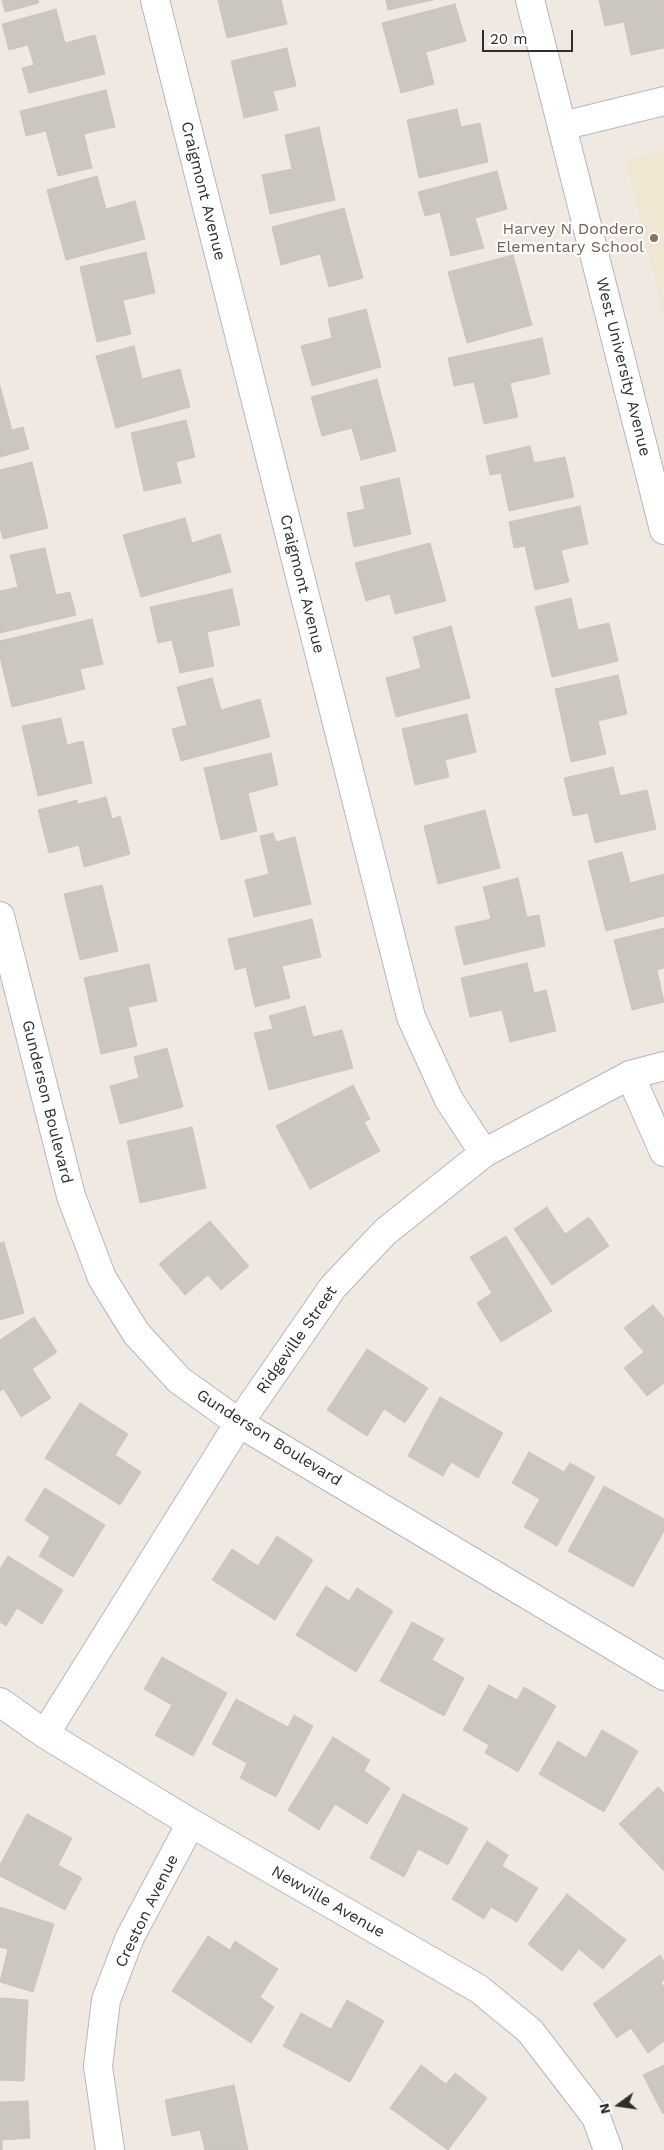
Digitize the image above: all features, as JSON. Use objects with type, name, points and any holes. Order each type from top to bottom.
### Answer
[{"type":"street","name":"Craigmont Avenue","points":[[155,0],[411,1017],[449,1100],[484,1153]]},
{"type":"street","name":"West University Avenue","points":[[530,0],[664,530]]},
{"type":"street","points":[[562,126],[664,101]]},
{"type":"street","name":"Gunderson Boulevard","points":[[0,916],[71,1196],[102,1278],[136,1333],[179,1380],[240,1423],[664,1676]]},
{"type":"street","name":"Ridgeville Street","points":[[45,1734],[240,1423],[333,1287],[385,1232],[484,1153],[630,1075],[664,1066]]},
{"type":"street","points":[[630,1075],[664,1152]]},
{"type":"street","name":"Newville Avenue","points":[[0,1702],[45,1734],[192,1823],[479,1989],[530,2031],[596,2117],[608,2150]]},
{"type":"street","name":"Creston Avenue","points":[[110,2150],[98,2066],[106,2000],[130,1937],[192,1823]]},
{"type":"shaded area","name":"Harvey N Dondero Elementary School","points":[[664,150],[664,316],[625,159]]},
{"type":"building","points":[[2,0],[38,0],[39,3],[5,12]]},
{"type":"building","points":[[218,0],[281,0],[287,24],[227,38]]},
{"type":"building","points":[[386,0],[433,0],[388,10]]},
{"type":"building","points":[[599,0],[664,0],[664,48],[631,55],[624,22],[605,26]]},
{"type":"building","points":[[455,4],[466,41],[426,52],[434,84],[401,93],[382,23]]},
{"type":"building","points":[[56,9],[65,43],[95,35],[105,74],[29,93],[22,68],[34,65],[28,45],[9,50],[2,24]]},
{"type":"building","points":[[287,48],[296,86],[273,91],[278,110],[244,118],[231,61]]},
{"type":"building","points":[[106,90],[115,127],[84,134],[92,168],[58,176],[46,131],[26,136],[20,111]]},
{"type":"building","points":[[457,109],[461,127],[480,123],[488,162],[419,178],[407,120]]},
{"type":"building","points":[[319,127],[335,200],[270,214],[262,175],[292,169],[285,135]]},
{"type":"building","points":[[497,171],[507,209],[475,218],[484,248],[451,256],[440,212],[425,216],[418,192]]},
{"type":"building","points":[[97,176],[106,209],[135,201],[145,239],[66,260],[47,190]]},
{"type":"building","points":[[344,208],[363,278],[329,287],[320,254],[281,265],[272,227]]},
{"type":"building","points":[[146,252],[155,293],[123,300],[131,334],[97,342],[80,267]]},
{"type":"building","points":[[513,255],[532,325],[467,343],[448,272]]},
{"type":"building","points":[[366,309],[381,367],[312,386],[301,346],[332,338],[328,319]]},
{"type":"building","points":[[542,338],[550,374],[510,383],[518,417],[484,424],[474,382],[454,386],[448,358]]},
{"type":"building","points":[[134,346],[142,379],[180,369],[190,407],[116,428],[96,356]]},
{"type":"building","points":[[377,379],[396,451],[361,460],[352,428],[322,436],[311,397]]},
{"type":"building","points":[[0,386],[12,430],[23,427],[29,449],[0,457]]},
{"type":"building","points":[[186,420],[195,457],[176,462],[181,483],[144,491],[131,433]]},
{"type":"building","points":[[530,446],[534,463],[565,457],[574,497],[509,511],[501,473],[490,475],[486,456]]},
{"type":"building","points":[[32,462],[48,528],[3,539],[0,527],[0,470]]},
{"type":"building","points":[[399,478],[411,534],[354,547],[347,513],[365,509],[360,487]]},
{"type":"building","points":[[580,506],[588,544],[561,550],[569,582],[535,590],[525,546],[514,548],[509,522]]},
{"type":"building","points":[[185,518],[192,543],[220,534],[231,572],[141,597],[123,535]]},
{"type":"building","points":[[430,543],[446,601],[395,614],[390,594],[366,601],[355,563]]},
{"type":"building","points":[[45,548],[56,595],[70,592],[76,615],[0,633],[0,591],[18,587],[10,555]]},
{"type":"building","points":[[232,589],[240,625],[207,632],[214,666],[180,673],[172,640],[158,643],[150,607]]},
{"type":"building","points":[[571,598],[578,630],[609,623],[618,661],[552,677],[535,607]]},
{"type":"building","points":[[92,619],[103,664],[80,669],[85,689],[12,707],[0,657],[0,641]]},
{"type":"building","points":[[451,626],[470,698],[396,717],[386,678],[421,668],[413,637]]},
{"type":"building","points":[[618,675],[627,714],[598,721],[606,754],[571,762],[555,689]]},
{"type":"building","points":[[212,678],[221,710],[260,699],[270,737],[181,761],[172,729],[187,725],[177,687]]},
{"type":"building","points":[[467,714],[476,752],[445,760],[449,777],[415,785],[402,729]]},
{"type":"building","points":[[61,718],[67,745],[83,741],[92,783],[38,796],[22,726]]},
{"type":"building","points":[[271,753],[278,785],[248,793],[257,831],[221,840],[204,768]]},
{"type":"building","points":[[613,767],[620,796],[647,790],[656,829],[595,843],[588,813],[573,816],[564,778]]},
{"type":"building","points":[[106,797],[112,819],[120,816],[130,854],[84,867],[79,845],[49,853],[38,810],[77,800],[78,804]]},
{"type":"building","points":[[485,810],[500,868],[438,884],[424,826]]},
{"type":"building","points":[[273,833],[276,842],[295,837],[311,904],[254,917],[245,880],[269,874],[260,836]]},
{"type":"building","points":[[622,852],[630,883],[664,874],[664,916],[606,931],[588,861]]},
{"type":"building","points":[[518,878],[527,917],[539,915],[545,946],[464,965],[455,927],[491,919],[483,887]]},
{"type":"building","points":[[102,885],[118,951],[80,960],[64,894]]},
{"type":"building","points":[[312,919],[321,957],[282,966],[290,998],[255,1007],[246,967],[235,970],[228,939]]},
{"type":"building","points":[[664,928],[664,968],[657,970],[664,1002],[632,1010],[614,940]]},
{"type":"building","points":[[527,963],[534,993],[546,990],[556,1031],[510,1042],[502,1010],[470,1017],[461,978]]},
{"type":"building","points":[[149,964],[157,1001],[128,1007],[137,1046],[101,1054],[84,978]]},
{"type":"building","points":[[305,1006],[313,1037],[342,1030],[353,1068],[269,1090],[254,1033],[273,1029],[269,1016]]},
{"type":"building","points":[[167,1048],[183,1107],[120,1124],[110,1086],[139,1078],[134,1057]]},
{"type":"building","points":[[353,1085],[370,1119],[364,1122],[380,1151],[310,1189],[276,1126]]},
{"type":"building","points":[[192,1127],[206,1188],[140,1203],[127,1141]]},
{"type":"building","points":[[547,1207],[565,1234],[589,1217],[609,1246],[552,1285],[514,1229]]},
{"type":"building","points":[[210,1221],[249,1266],[221,1290],[208,1275],[185,1295],[159,1264]]},
{"type":"building","points":[[506,1236],[552,1311],[501,1342],[477,1303],[492,1293],[470,1257]]},
{"type":"building","points":[[4,1242],[24,1313],[0,1320],[0,1243]]},
{"type":"building","points":[[653,1305],[664,1318],[664,1383],[647,1396],[624,1368],[644,1352],[624,1328]]},
{"type":"building","points":[[34,1317],[57,1352],[32,1369],[51,1398],[21,1417],[4,1389],[0,1391],[0,1340]]},
{"type":"building","points":[[367,1349],[428,1388],[405,1423],[384,1409],[367,1436],[327,1410]]},
{"type":"building","points":[[440,1397],[503,1433],[478,1478],[451,1462],[443,1476],[408,1456]]},
{"type":"building","points":[[80,1403],[128,1434],[115,1455],[141,1472],[120,1505],[45,1458]]},
{"type":"building","points":[[529,1452],[564,1472],[570,1463],[595,1477],[557,1546],[524,1527],[540,1499],[512,1483]]},
{"type":"building","points":[[604,1486],[664,1519],[664,1531],[633,1587],[568,1551]]},
{"type":"building","points":[[45,1488],[105,1525],[73,1577],[39,1556],[50,1537],[25,1520]]},
{"type":"building","points":[[277,1536],[313,1560],[275,1620],[212,1580],[232,1549],[258,1566]]},
{"type":"building","points":[[8,1556],[63,1590],[42,1624],[17,1608],[6,1626],[0,1622],[0,1569]]},
{"type":"building","points":[[326,1586],[349,1601],[357,1588],[393,1611],[356,1672],[296,1635]]},
{"type":"building","points":[[412,1622],[444,1639],[432,1660],[464,1678],[444,1716],[380,1681]]},
{"type":"building","points":[[162,1657],[227,1693],[193,1756],[155,1735],[172,1705],[144,1689]]},
{"type":"building","points":[[489,1685],[517,1700],[524,1687],[556,1706],[518,1772],[485,1753],[489,1745],[463,1730]]},
{"type":"building","points":[[236,1699],[288,1727],[294,1715],[313,1726],[276,1797],[240,1778],[247,1763],[212,1744]]},
{"type":"building","points":[[602,1730],[638,1751],[604,1812],[539,1774],[558,1741],[586,1758]]},
{"type":"building","points":[[333,1737],[370,1760],[364,1771],[390,1788],[367,1824],[335,1804],[319,1830],[288,1810]]},
{"type":"building","points":[[658,1787],[664,1793],[664,1871],[619,1824]]},
{"type":"building","points":[[403,1794],[468,1828],[448,1865],[418,1849],[404,1877],[370,1858]]},
{"type":"building","points":[[27,1814],[72,1838],[58,1865],[82,1878],[65,1910],[0,1876],[0,1865]]},
{"type":"building","points":[[487,1841],[508,1855],[502,1866],[538,1888],[517,1922],[491,1907],[484,1919],[452,1899]]},
{"type":"building","points":[[567,1894],[626,1940],[603,1969],[579,1949],[562,1971],[528,1944]]},
{"type":"building","points":[[0,1907],[54,1924],[33,1992],[0,1982],[8,1949],[0,1947]]},
{"type":"building","points":[[208,1936],[230,1950],[235,1941],[278,1969],[260,1997],[274,2007],[251,2043],[172,1991]]},
{"type":"building","points":[[660,1955],[664,1961],[664,1980],[661,1982],[664,1987],[664,2041],[648,2053],[631,2028],[617,2038],[593,2004]]},
{"type":"building","points":[[0,1998],[28,2000],[24,2081],[0,2080]]},
{"type":"building","points":[[347,2000],[384,2021],[350,2082],[283,2046],[301,2013],[331,2029]]},
{"type":"building","points":[[421,2065],[446,2084],[455,2073],[487,2098],[448,2150],[390,2108]]},
{"type":"building","points":[[664,2065],[664,2113],[663,2114],[643,2075]]},
{"type":"building","points":[[234,2085],[248,2150],[205,2150],[200,2130],[172,2136],[165,2100]]},
{"type":"building","points":[[28,2101],[30,2138],[2,2140],[2,2150],[0,2150],[0,2102]]},
{"type":"place","name":"Harvey N Dondero Elementary School","points":[[654,238]]}]
